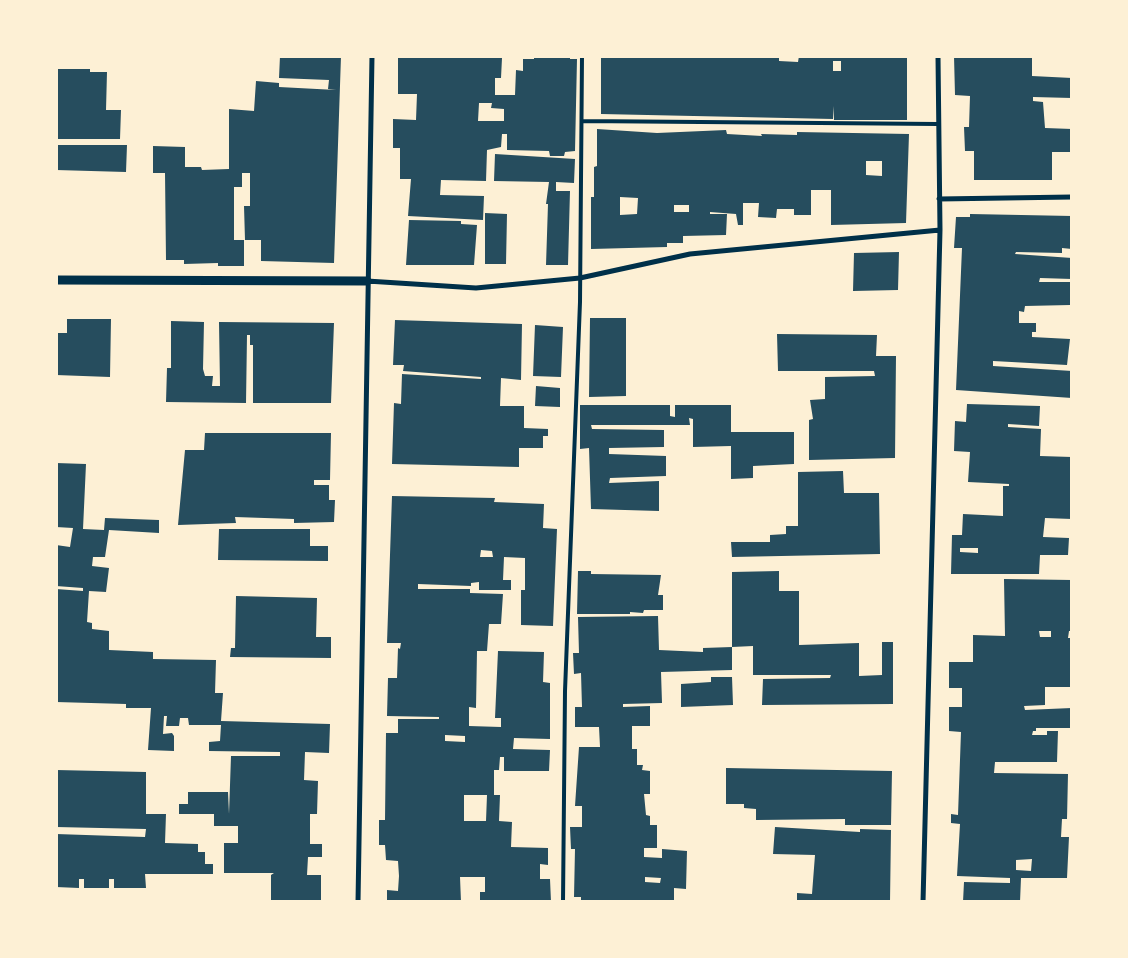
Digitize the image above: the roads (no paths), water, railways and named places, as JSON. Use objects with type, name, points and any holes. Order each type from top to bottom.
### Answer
[{"type":"street","points":[[358,902],[372,56]]},
{"type":"street","points":[[923,902],[940,230],[938,56]]},
{"type":"street","points":[[939,199],[1072,197]]},
{"type":"street","points":[[56,280],[367,281],[476,288],[580,278],[690,254],[940,230]]},
{"type":"lane","points":[[563,902],[565,690],[580,278],[582,56]]},
{"type":"lane","points":[[582,121],[938,124]]}]
